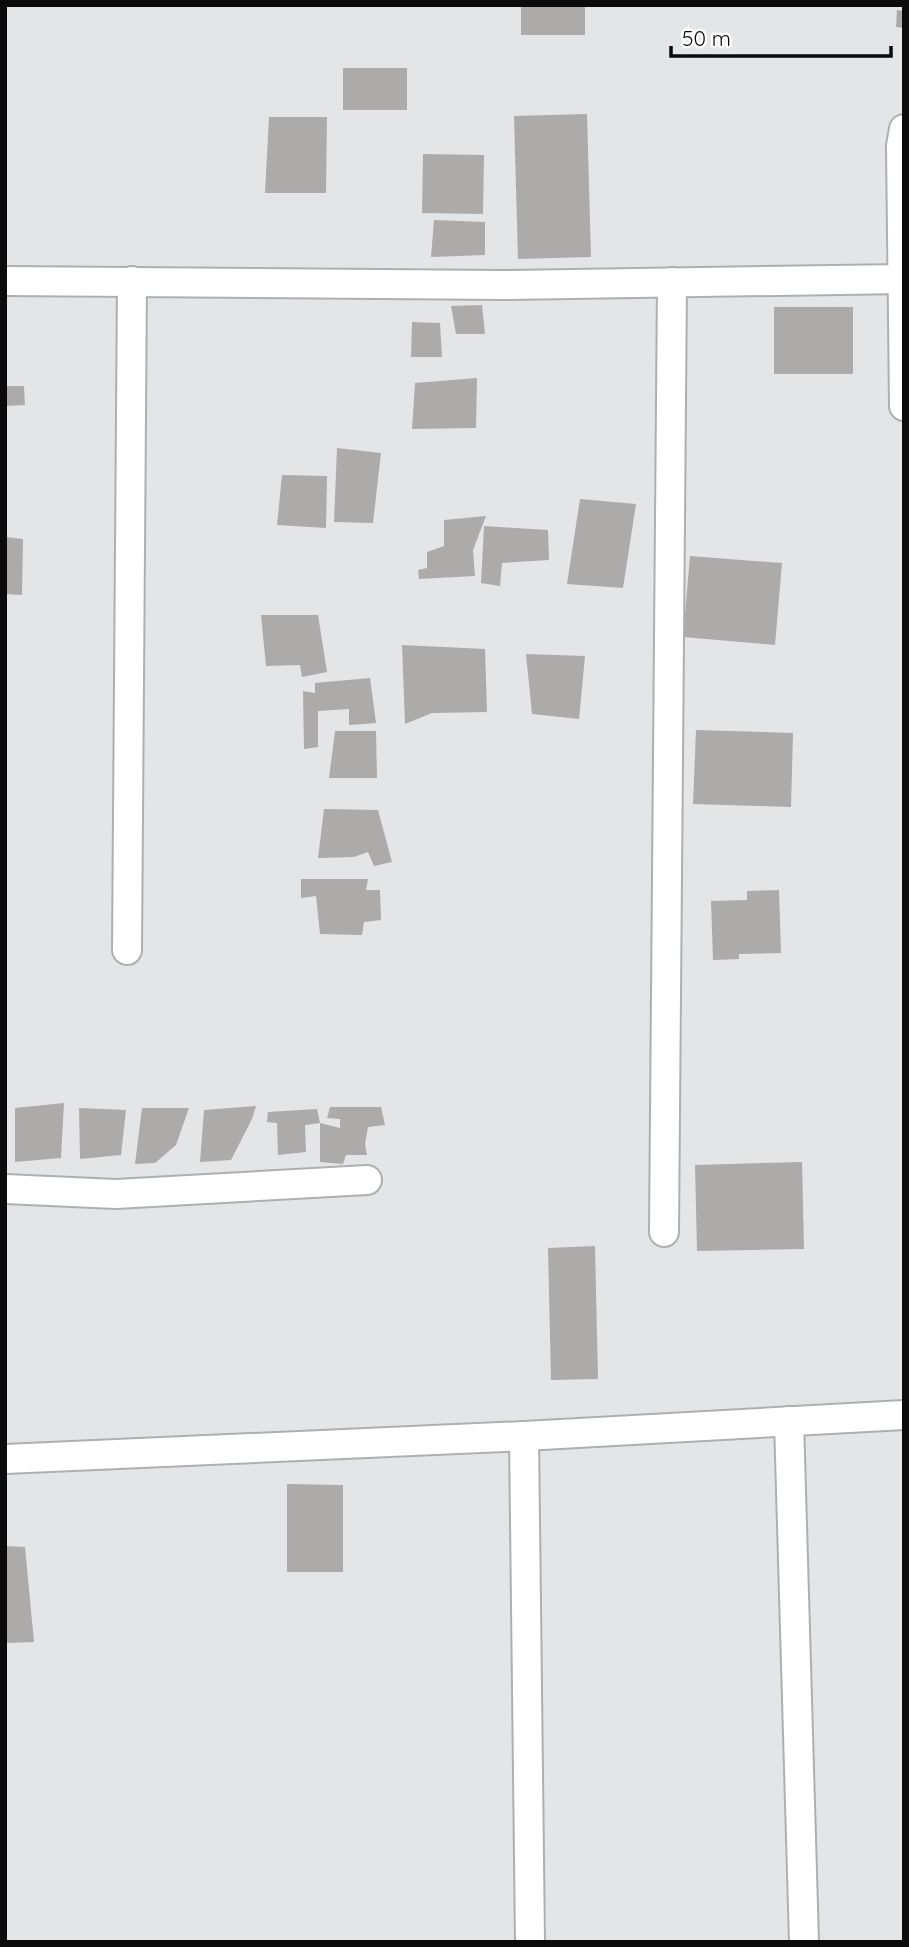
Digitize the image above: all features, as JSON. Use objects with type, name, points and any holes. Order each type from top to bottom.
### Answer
[{"type":"street","points":[[904,128],[901,146],[904,406]]},
{"type":"street","points":[[5,281],[503,285],[903,279]]},
{"type":"street","points":[[127,950],[132,281]]},
{"type":"street","points":[[664,1232],[672,282]]},
{"type":"street","points":[[5,1189],[116,1194],[367,1180]]},
{"type":"street","points":[[5,1460],[904,1415]]},
{"type":"street","points":[[789,1421],[804,1942]]},
{"type":"street","points":[[524,1436],[530,1942]]},
{"type":"building","points":[[521,5],[585,5],[585,35],[521,35]]},
{"type":"building","points":[[897,10],[904,11],[904,28],[896,27]]},
{"type":"building","points":[[343,68],[407,68],[407,110],[343,110]]},
{"type":"building","points":[[587,114],[591,257],[518,259],[514,116]]},
{"type":"building","points":[[269,117],[327,117],[326,193],[265,193]]},
{"type":"building","points":[[423,154],[484,155],[483,214],[422,213]]},
{"type":"building","points":[[434,220],[485,222],[485,255],[431,257]]},
{"type":"building","points":[[482,305],[485,334],[456,334],[451,306]]},
{"type":"building","points":[[774,307],[853,307],[853,374],[774,374]]},
{"type":"building","points":[[412,322],[440,323],[442,357],[411,357]]},
{"type":"building","points":[[477,378],[476,428],[412,429],[415,383]]},
{"type":"building","points":[[6,386],[24,386],[25,405],[5,406]]},
{"type":"building","points":[[337,448],[381,453],[373,523],[334,522]]},
{"type":"building","points":[[282,475],[327,476],[326,528],[277,525]]},
{"type":"building","points":[[580,499],[636,504],[623,588],[567,584]]},
{"type":"building","points":[[486,516],[473,550],[475,576],[419,579],[418,570],[427,568],[427,552],[444,546],[444,520]]},
{"type":"building","points":[[484,526],[548,530],[549,560],[502,563],[500,586],[481,583]]},
{"type":"building","points":[[5,537],[23,539],[22,595],[5,594]]},
{"type":"building","points":[[690,556],[782,563],[775,645],[683,637]]},
{"type":"building","points":[[261,615],[318,615],[327,672],[302,677],[300,665],[266,666]]},
{"type":"building","points":[[402,645],[485,649],[487,712],[432,713],[405,724]]},
{"type":"building","points":[[526,654],[585,656],[579,719],[532,714]]},
{"type":"building","points":[[370,678],[376,723],[349,725],[349,709],[318,711],[318,747],[304,749],[303,691],[315,693],[315,683]]},
{"type":"building","points":[[696,730],[793,733],[791,807],[693,804]]},
{"type":"building","points":[[335,731],[376,731],[377,778],[329,778]]},
{"type":"building","points":[[324,809],[378,810],[392,862],[374,866],[368,852],[354,857],[318,858]]},
{"type":"building","points":[[301,879],[368,879],[366,890],[380,890],[381,920],[364,922],[362,935],[320,934],[316,896],[301,898]]},
{"type":"building","points":[[779,890],[781,953],[739,954],[739,959],[713,960],[711,901],[747,900],[747,891]]},
{"type":"building","points":[[64,1103],[61,1158],[15,1162],[15,1108]]},
{"type":"building","points":[[256,1106],[231,1160],[200,1162],[204,1110]]},
{"type":"building","points":[[330,1107],[381,1107],[385,1125],[368,1127],[365,1144],[367,1155],[346,1155],[343,1164],[320,1162],[320,1123],[340,1128],[340,1119],[327,1118]]},
{"type":"building","points":[[79,1108],[126,1110],[121,1155],[80,1159]]},
{"type":"building","points":[[142,1108],[189,1108],[176,1145],[155,1163],[135,1164]]},
{"type":"building","points":[[317,1109],[320,1123],[305,1125],[306,1152],[278,1155],[277,1123],[267,1122],[268,1112]]},
{"type":"building","points":[[802,1162],[804,1249],[697,1251],[695,1165]]},
{"type":"building","points":[[595,1246],[598,1379],[551,1380],[548,1248]]},
{"type":"building","points":[[287,1484],[343,1485],[343,1572],[287,1572]]},
{"type":"building","points":[[5,1546],[25,1547],[34,1642],[5,1643]]}]
